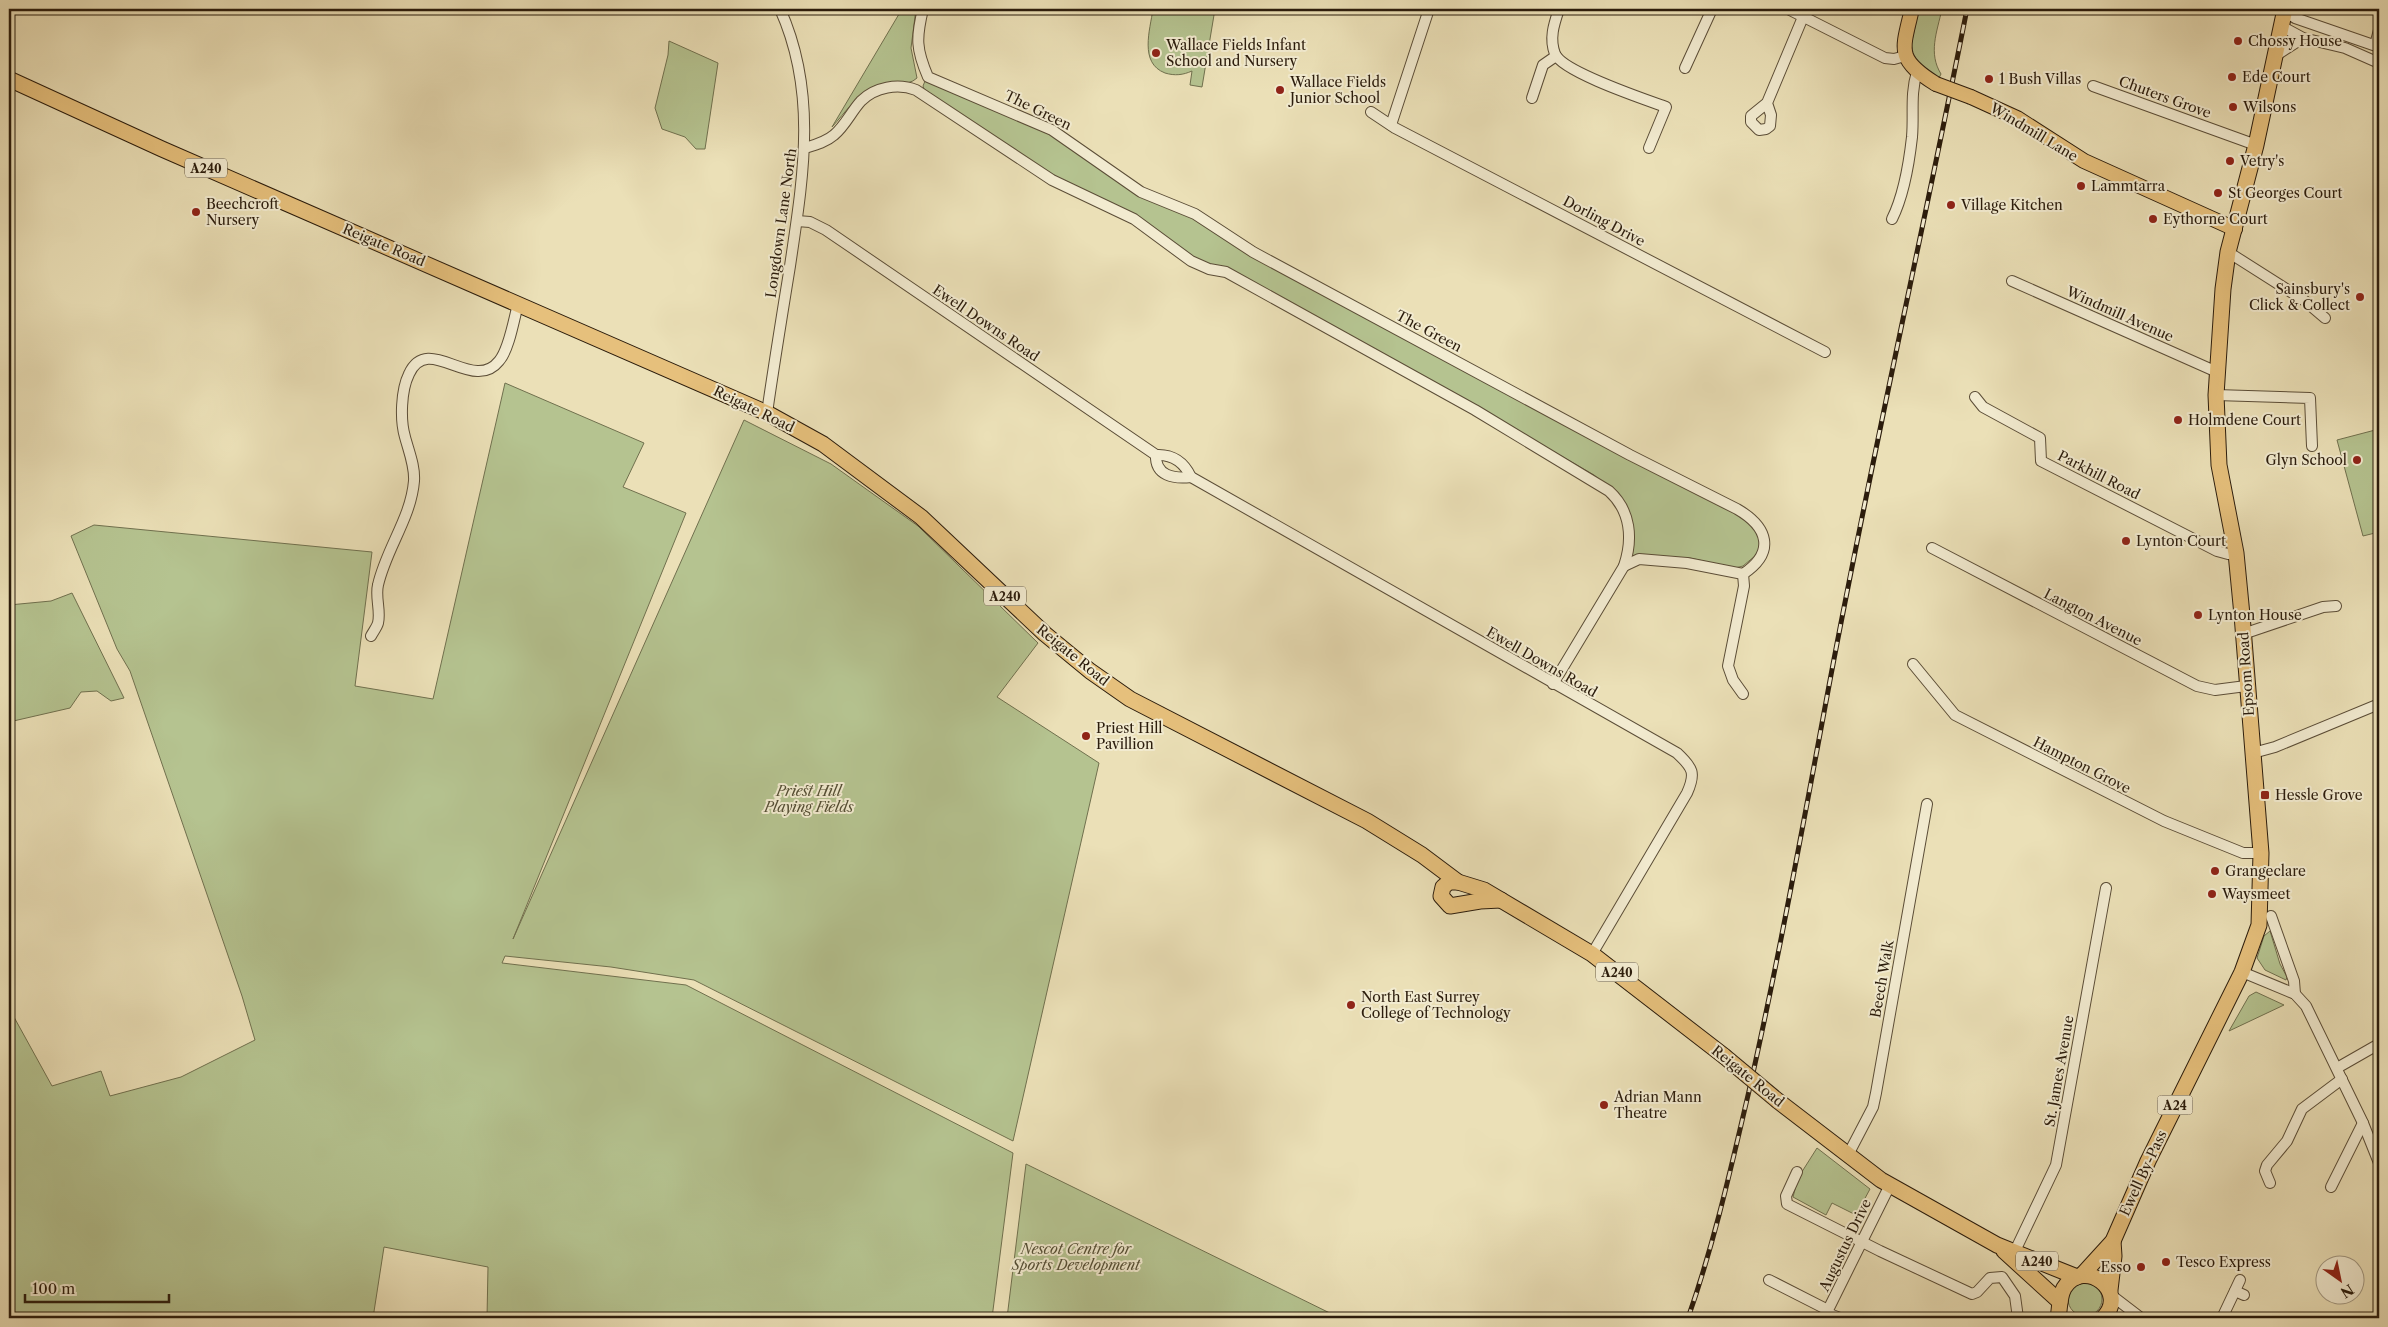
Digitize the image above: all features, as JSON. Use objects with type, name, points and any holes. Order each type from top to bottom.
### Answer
[{"type":"highway","name":"A24","points":[[2235,229],[2256,145],[2284,9]]},
{"type":"highway","name":"Reigate Road","points":[[9,79],[162,149],[767,413],[823,444],[921,517],[1045,634],[1090,671],[1130,699],[1352,813],[1428,859],[1460,883],[1484,890],[1592,954],[1724,1056],[1778,1101],[1890,1185],[1997,1245],[2080,1276]]},
{"type":"highway","name":"Epsom Road","points":[[2235,229],[2228,252],[2223,285],[2216,395],[2219,465],[2236,553],[2261,853],[2259,925],[2242,972]]},
{"type":"highway","points":[[1428,859],[1443,888]]},
{"type":"highway","points":[[1462,903],[1466,896],[1460,883],[1449,882],[1443,888],[1441,896],[1446,904],[1454,906],[1462,903],[1502,900]]},
{"type":"highway","name":"Ewell By-Pass","points":[[2062,1311],[2065,1287],[2080,1276],[2113,1241],[2148,1161],[2242,972]]},
{"type":"highway","name":"Ewell By-Pass","points":[[2103,1318],[2110,1307],[2114,1256],[2113,1241]]},
{"type":"highway","name":"Reigate Road","points":[[1997,1245],[2062,1311]]},
{"type":"highway","points":[[2080,1276],[2096,1277],[2102,1280],[2110,1293]]},
{"type":"main road","points":[[1905,56],[1904,42],[1912,9]]},
{"type":"main road","name":"Windmill Lane","points":[[1905,56],[1907,62],[1917,72],[1936,84],[1971,97],[2017,118],[2066,152],[2092,166],[2235,229]]},
{"type":"street","name":"Longdown Lane North","points":[[767,413],[797,220],[805,148],[801,72],[790,31],[780,9]]},
{"type":"street","points":[[911,88],[928,77],[917,46],[917,33],[922,9]]},
{"type":"street","points":[[1391,125],[1429,9]]},
{"type":"street","points":[[1559,9],[1552,35],[1556,56],[1569,68],[1666,107],[1649,148]]},
{"type":"street","points":[[1685,68],[1712,9]]},
{"type":"street","points":[[1788,9],[1884,58],[1894,59],[1905,56]]},
{"type":"street","points":[[2284,9],[2295,18],[2377,46],[2379,30]]},
{"type":"street","points":[[1767,103],[1802,17]]},
{"type":"street","points":[[2281,26],[2303,38],[2345,48],[2379,64]]},
{"type":"street","points":[[2275,56],[2303,38]]},
{"type":"street","points":[[1532,98],[1543,65],[1556,56]]},
{"type":"street","points":[[1892,219],[1900,203],[1912,138],[1912,89],[1917,72]]},
{"type":"street","name":"The Green","points":[[928,77],[1052,130],[1141,192],[1195,214],[1253,252],[1630,455],[1751,517],[1764,534],[1765,546],[1762,556],[1755,565],[1743,574]]},
{"type":"street","name":"Chuters Grove","points":[[2093,86],[2256,145]]},
{"type":"street","points":[[805,148],[822,142],[836,134],[861,102],[872,94],[888,87],[911,88],[922,93],[1052,180],[1134,219],[1191,261],[1209,269],[1226,272],[1475,410],[1609,491],[1620,501],[1625,510],[1629,539],[1624,566],[1553,684]]},
{"type":"street","name":"Dorling Drive","points":[[1371,112],[1391,125],[1825,352]]},
{"type":"street","name":"Ewell Downs Road","points":[[797,220],[810,222],[826,230],[1156,455],[1167,455],[1176,459],[1188,470],[1191,476]]},
{"type":"street","points":[[2228,252],[2305,302],[2325,318]]},
{"type":"street","name":"Windmill Avenue","points":[[2012,281],[2217,372]]},
{"type":"street","points":[[371,636],[378,622],[378,586],[408,508],[413,484],[413,467],[403,428],[405,386],[408,374],[415,364],[432,358],[440,359],[470,371],[484,370],[495,365],[500,361],[504,352],[518,304]]},
{"type":"street","points":[[2216,395],[2310,398],[2312,446]]},
{"type":"street","name":"Parkhill Road","points":[[1975,397],[1983,407],[2040,438],[2042,461],[2217,551],[2228,554],[2236,553]]},
{"type":"street","name":"Ewell Downs Road","points":[[1156,455],[1156,463],[1163,473],[1172,477],[1191,476],[1677,754],[1692,770],[1692,781],[1687,793],[1592,954]]},
{"type":"street","name":"Langton Avenue","points":[[1932,548],[2197,686],[2215,690],[2246,686]]},
{"type":"street","points":[[1624,566],[1639,559],[1688,564],[1743,574],[1744,586],[1728,666],[1743,694]]},
{"type":"street","points":[[2243,634],[2323,607],[2336,606]]},
{"type":"street","name":"Hampton Grove","points":[[1913,664],[1955,715],[2164,821],[2244,853],[2261,853]]},
{"type":"street","points":[[2253,753],[2275,747],[2379,704]]},
{"type":"street","name":"Beech Walk","points":[[1849,1153],[1873,1107],[1926,804]]},
{"type":"street","name":"St. James Avenue","points":[[2015,1251],[2056,1165],[2106,888]]},
{"type":"street","points":[[2270,916],[2294,982],[2295,994]]},
{"type":"street","points":[[2242,972],[2295,994],[2306,1006],[2363,1123],[2379,1163]]},
{"type":"street","points":[[2336,1068],[2379,1044]]},
{"type":"street","points":[[2270,1183],[2265,1171],[2267,1165],[2287,1141],[2302,1109],[2342,1079]]},
{"type":"street","points":[[2331,1187],[2363,1123]]},
{"type":"street","points":[[1797,1172],[1786,1196],[1787,1204],[1972,1294],[1977,1292],[1990,1278],[2002,1277],[2015,1296],[2018,1318]]},
{"type":"street","name":"Augustus Drive","points":[[1826,1314],[1890,1185]]},
{"type":"street","points":[[1769,1280],[1826,1314],[1840,1318]]},
{"type":"street","points":[[2222,1318],[2239,1293],[2240,1280]]},
{"type":"street","points":[[2110,1293],[2141,1318]]},
{"type":"green space","points":[[902,9],[916,9],[911,48],[917,78],[908,83],[880,84],[869,89],[857,99],[832,127]]},
{"type":"green space","points":[[1153,9],[1215,9],[1202,87],[1190,85],[1192,71],[1179,75],[1169,74],[1157,68],[1152,62],[1148,45]]},
{"type":"green space","points":[[1919,9],[1942,9],[1934,50],[1937,66],[1941,74],[1939,78],[1911,59],[1910,50]]},
{"type":"green space","points":[[669,41],[718,63],[705,149],[696,149],[685,137],[662,129],[655,108],[668,55]]},
{"type":"green space","points":[[925,81],[1057,137],[1193,217],[1747,520],[1760,536],[1760,546],[1756,555],[1743,566],[1735,568],[1690,558],[1631,556],[1619,496],[1594,475],[1468,402],[1193,257],[1137,217],[1055,177],[924,89]]},
{"type":"green space","name":"Priest Hill Playing Fields","points":[[505,383],[644,443],[623,487],[686,513],[513,939],[744,420],[831,464],[918,526],[1038,643],[997,697],[1099,763],[1013,1141],[694,980],[611,967],[505,956],[502,963],[686,985],[1013,1153],[992,1318],[487,1318],[488,1267],[384,1247],[373,1318],[9,1318],[9,1008],[52,1086],[101,1071],[110,1096],[181,1077],[255,1040],[242,996],[130,671],[117,649],[71,536],[94,525],[372,552],[355,686],[433,699]]},
{"type":"green space","points":[[2379,429],[2379,532],[2363,536],[2337,440]]},
{"type":"green space","points":[[72,593],[124,698],[111,701],[97,691],[81,692],[70,708],[9,722],[9,605],[51,601]]},
{"type":"green space","points":[[2270,931],[2280,964],[2287,977],[2286,980],[2265,970],[2257,958],[2264,936]]},
{"type":"green space","points":[[2256,992],[2284,1005],[2229,1031],[2249,996]]},
{"type":"green space","points":[[1817,1148],[1870,1189],[1856,1215],[1832,1203],[1826,1215],[1793,1197],[1798,1178]]},
{"type":"green space","name":"Nescot Centre for Sports Development","points":[[1026,1164],[1340,1318],[1007,1318]]},
{"type":"green space","points":[[2085,1282],[2092,1283],[2097,1287],[2101,1292],[2101,1306],[2097,1311],[2092,1315],[2085,1316],[2078,1315],[2073,1311],[2069,1306],[2068,1299],[2069,1292],[2073,1287],[2078,1283]]},
{"type":"railway","points":[[1688,1318],[1722,1206],[1760,1039],[1864,508],[1967,9]]},
{"type":"place","name":"Chossy House","points":[[2238,41]]},
{"type":"place","name":"Wallace Fields Infant School and Nursery","points":[[1156,53]]},
{"type":"place","name":"Ede Court","points":[[2232,77]]},
{"type":"place","name":"1 Bush Villas","points":[[1989,79]]},
{"type":"place","name":"Wallace Fields Junior School","points":[[1280,90]]},
{"type":"place","name":"Wilsons","points":[[2233,107]]},
{"type":"place","name":"Vetry's","points":[[2230,161]]},
{"type":"place","name":"Lammtarra","points":[[2081,186]]},
{"type":"place","name":"St Georges Court","points":[[2218,193]]},
{"type":"place","name":"Village Kitchen","points":[[1951,205]]},
{"type":"place","name":"Beechcroft Nursery","points":[[196,212]]},
{"type":"place","name":"Eythorne Court","points":[[2153,219]]},
{"type":"place","name":"Sainsbury's Click & Collect","points":[[2360,297]]},
{"type":"place","name":"Holmdene Court","points":[[2178,420]]},
{"type":"place","name":"Glyn School","points":[[2357,460]]},
{"type":"place","name":"Lynton Court","points":[[2126,541]]},
{"type":"place","name":"Lynton House","points":[[2198,615]]},
{"type":"place","name":"Priest Hill Pavillion","points":[[1086,736]]},
{"type":"place","name":"Hessle Grove","points":[[2265,795]]},
{"type":"place","name":"Grangeclare","points":[[2215,871]]},
{"type":"place","name":"Waysmeet","points":[[2212,894]]},
{"type":"place","name":"North East Surrey College of Technology","points":[[1351,1005]]},
{"type":"place","name":"Adrian Mann Theatre","points":[[1604,1105]]},
{"type":"place","name":"Tesco Express","points":[[2166,1262]]},
{"type":"place","name":"Esso","points":[[2141,1267]]}]
